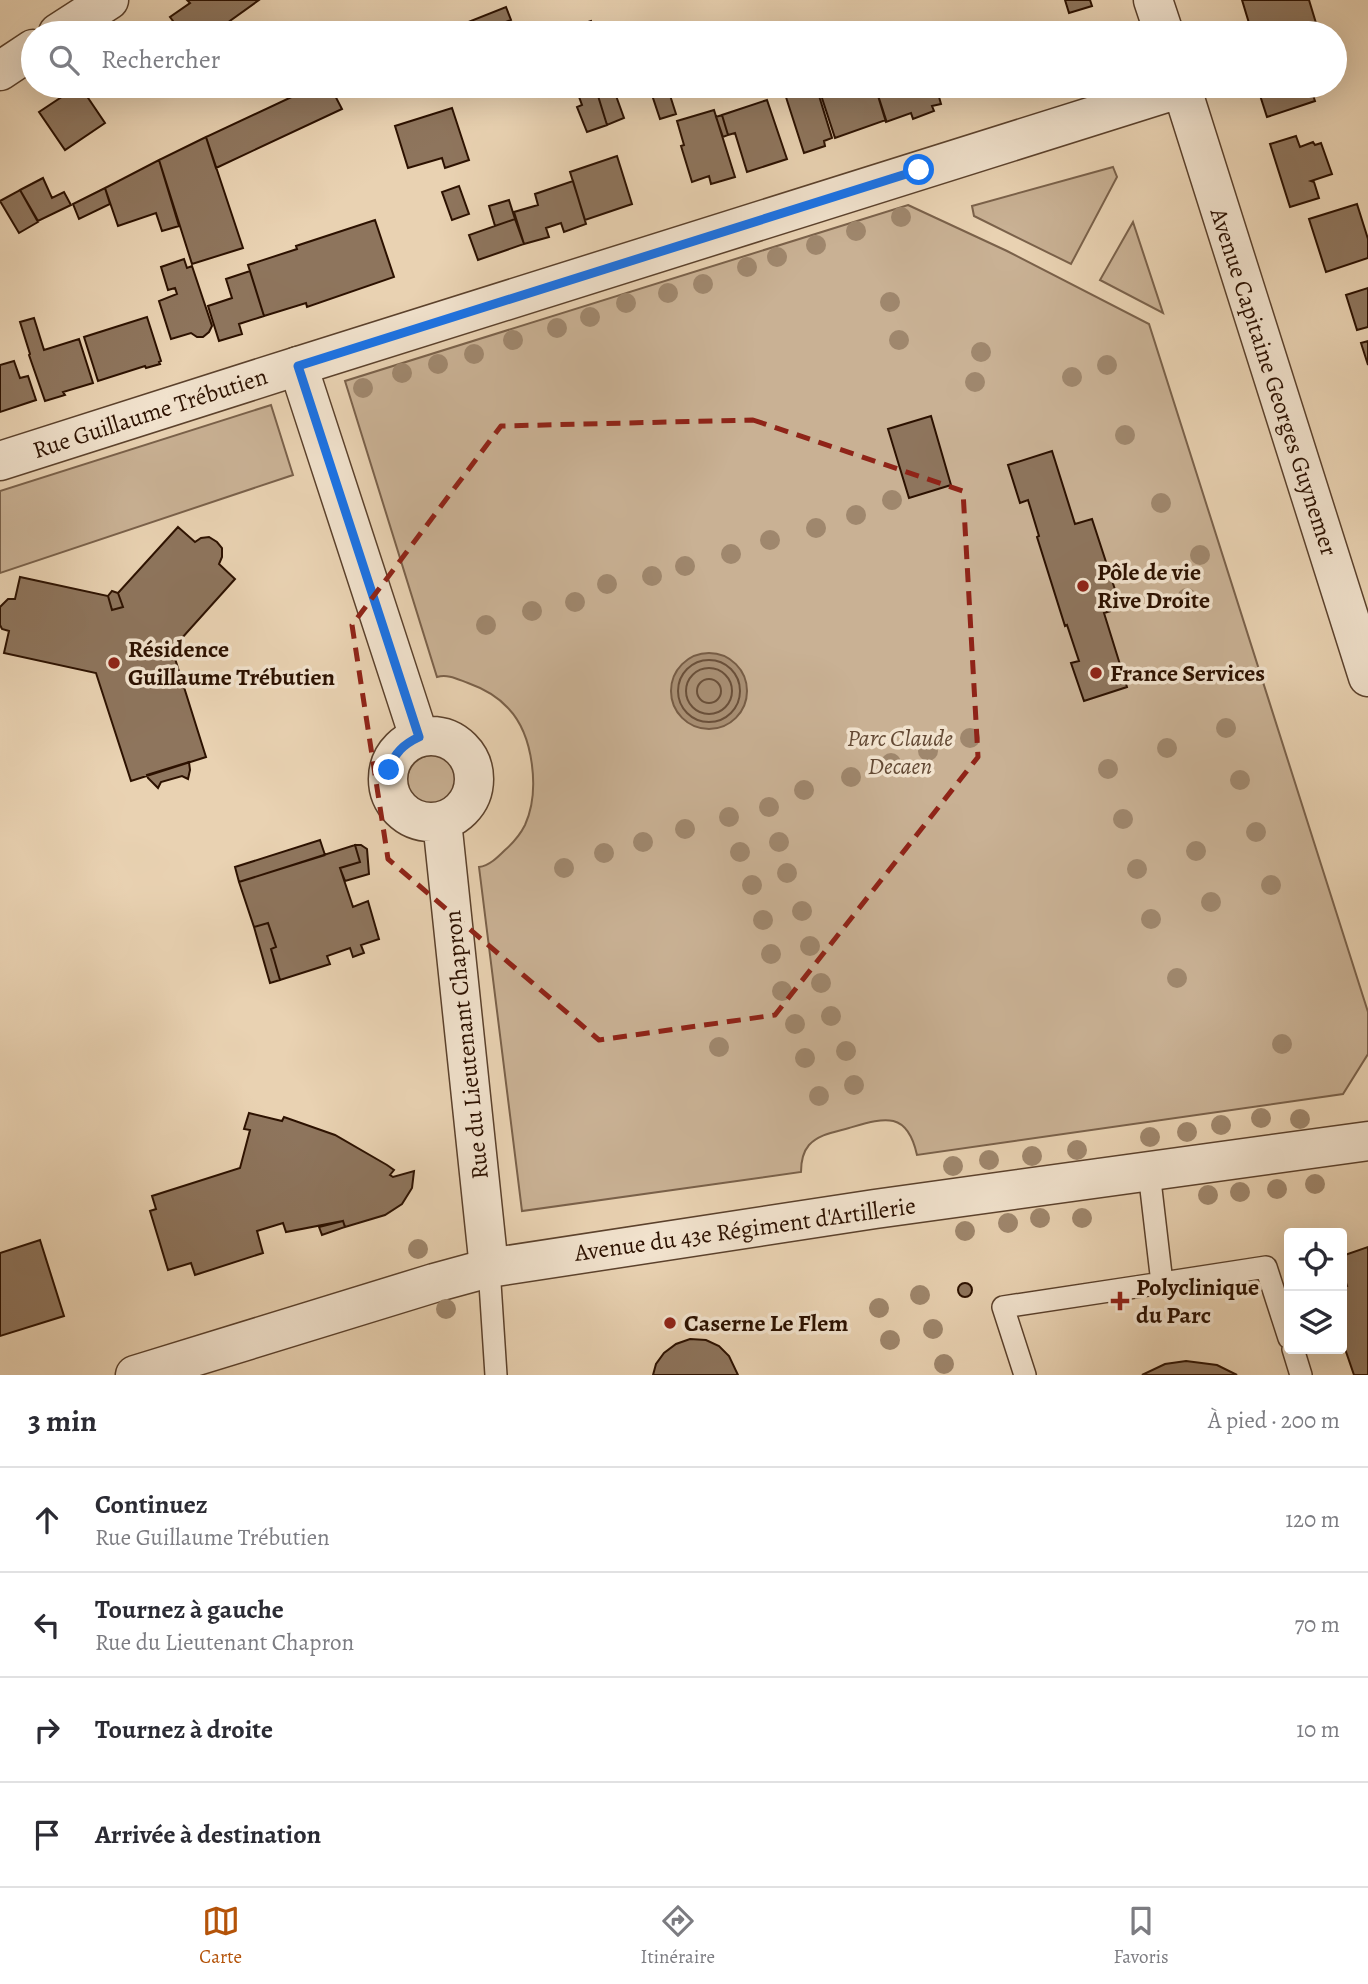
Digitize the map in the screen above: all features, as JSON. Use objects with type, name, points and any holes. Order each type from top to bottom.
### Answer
[{"type":"street","points":[[77,21],[109,0]]},
{"type":"street","points":[[1153,0],[1160,21]]},
{"type":"street","points":[[0,71],[21,57]]},
{"type":"street","name":"Rue Guillaume Trébutien","points":[[0,461],[1146,98]]},
{"type":"street","name":"Avenue Capitaine Georges Guynemer","points":[[1184,98],[1368,677]]},
{"type":"street","points":[[298,366],[419,737]]},
{"type":"street","points":[[419,737],[446,738],[458,745],[467,755],[473,768],[474,782],[465,806],[455,816],[442,821],[428,823],[403,813],[394,803],[389,790],[388,776],[397,752],[419,737]]},
{"type":"street","name":"Rue du Lieutenant Chapron","points":[[442,821],[489,1268]]},
{"type":"street","name":"Avenue du 43e Régiment d'Artillerie","points":[[135,1375],[489,1268],[875,1209],[1368,1141]]},
{"type":"lane","points":[[1149,1171],[1162,1283]]},
{"type":"lane","points":[[1025,1375],[1003,1307],[1266,1267],[1284,1323]]},
{"type":"lane","points":[[489,1268],[496,1375]]},
{"type":"lane","points":[[1295,1354],[1301,1375]]},
{"type":"highlighted area","points":[[753,420],[963,491],[978,757],[775,1015],[599,1040],[388,859],[352,625],[501,426]]},
{"type":"green space","points":[[1113,167],[1117,177],[1071,264],[974,216],[972,206]]},
{"type":"green space","name":"Parc Claude Decaen","points":[[908,205],[1007,251],[1149,324],[1368,1012],[1368,1054],[1343,1094],[917,1155],[907,1130],[900,1124],[883,1120],[828,1134],[813,1141],[804,1154],[801,1172],[522,1211],[479,867],[490,863],[499,855],[516,839],[525,825],[530,812],[533,781],[529,748],[517,719],[500,700],[460,680],[437,677],[345,381]]},
{"type":"green space","points":[[1133,222],[1163,313],[1100,280]]},
{"type":"green space","points":[[271,405],[293,475],[0,573],[0,491]]},
{"type":"green space","points":[[433,755],[443,757],[451,763],[457,771],[457,791],[451,799],[443,805],[433,807],[423,805],[415,799],[409,791],[407,781],[409,771],[415,763],[423,757]]},
{"type":"water","points":[[717,653],[730,659],[741,670],[747,683],[745,706],[730,723],[717,729],[701,729],[688,723],[673,706],[671,683],[677,670],[694,655]]},
{"type":"building","points":[[187,0],[259,0],[230,21],[173,21],[170,17],[190,3]]},
{"type":"building","points":[[1065,0],[1090,0],[1092,6],[1069,13]]},
{"type":"building","points":[[1242,0],[1309,0],[1315,21],[1248,21]]},
{"type":"building","points":[[506,7],[511,20],[508,21],[471,21]]},
{"type":"building","points":[[60,98],[88,98],[105,123],[65,150],[39,112]]},
{"type":"building","points":[[289,98],[336,98],[342,109],[216,168],[206,137]]},
{"type":"building","points":[[579,98],[599,98],[607,125],[587,132],[577,107],[582,105]]},
{"type":"building","points":[[599,98],[617,98],[624,118],[607,125]]},
{"type":"building","points":[[653,98],[671,98],[676,114],[660,119]]},
{"type":"building","points":[[786,98],[820,98],[832,138],[824,141],[825,146],[804,153]]},
{"type":"building","points":[[822,98],[879,98],[886,120],[835,138]]},
{"type":"building","points":[[879,98],[939,98],[941,104],[932,106],[934,111],[913,119],[911,113],[886,122]]},
{"type":"building","points":[[1261,98],[1314,98],[1315,101],[1267,117]]},
{"type":"building","points":[[767,100],[787,159],[747,172],[735,133],[728,135],[722,115]]},
{"type":"building","points":[[452,108],[469,160],[445,168],[442,158],[408,168],[395,126]]},
{"type":"building","points":[[714,110],[735,177],[711,184],[709,176],[692,182],[677,121]]},
{"type":"building","points":[[722,115],[728,135],[723,137],[716,117]]},
{"type":"building","points":[[1296,136],[1300,147],[1313,142],[1315,145],[1321,143],[1332,174],[1311,181],[1314,182],[1319,198],[1290,207],[1270,144]]},
{"type":"building","points":[[206,137],[243,248],[192,264],[159,160]]},
{"type":"building","points":[[617,156],[632,204],[585,220],[570,172]]},
{"type":"building","points":[[159,160],[179,226],[162,231],[156,213],[118,226],[105,188]]},
{"type":"building","points":[[43,178],[52,198],[64,192],[71,205],[38,221],[20,190]]},
{"type":"building","points":[[573,181],[586,224],[564,232],[561,223],[546,228],[549,237],[524,244],[514,212],[538,205],[535,194]]},
{"type":"building","points":[[459,186],[469,214],[452,220],[442,192]]},
{"type":"building","points":[[105,188],[110,204],[79,219],[73,204]]},
{"type":"building","points":[[20,190],[38,222],[19,233],[0,201]]},
{"type":"building","points":[[509,200],[515,219],[495,226],[489,206]]},
{"type":"building","points":[[1357,204],[1368,239],[1368,258],[1326,272],[1309,219]]},
{"type":"building","points":[[515,219],[524,244],[478,260],[469,235]]},
{"type":"building","points":[[375,220],[394,277],[307,307],[306,303],[264,316],[248,265]]},
{"type":"building","points":[[184,259],[187,268],[192,266],[212,326],[203,337],[191,333],[171,339],[159,301],[177,294],[175,288],[168,290],[161,267]]},
{"type":"building","points":[[250,271],[264,316],[239,324],[242,334],[219,341],[208,306],[232,298],[226,279]]},
{"type":"building","points":[[1368,288],[1368,327],[1357,330],[1346,295]]},
{"type":"building","points":[[147,317],[160,364],[98,381],[84,337]]},
{"type":"building","points":[[34,318],[44,350],[79,339],[93,383],[63,392],[65,395],[45,401],[20,322]]},
{"type":"building","points":[[1368,341],[1368,365],[1361,343]]},
{"type":"building","points":[[14,361],[20,378],[28,376],[36,400],[0,412],[0,365]]},
{"type":"building","points":[[931,416],[951,485],[909,498],[888,429]]},
{"type":"building","name":"Pôle de vie Rive Droite","points":[[1052,451],[1075,524],[1092,519],[1121,608],[1104,613],[1127,687],[1084,701],[1071,663],[1079,661],[1067,625],[1065,626],[1028,500],[1020,503],[1008,465]]},
{"type":"building","name":"Résidence Guillaume Trébutien","points":[[178,527],[195,542],[209,537],[217,542],[222,548],[219,564],[235,579],[172,649],[206,757],[131,781],[96,673],[4,653],[9,631],[2,629],[0,625],[0,607],[8,599],[15,599],[20,577],[108,596],[112,610],[123,607],[118,593]]},
{"type":"building","points":[[112,591],[118,593],[123,607],[112,610],[108,596]]},
{"type":"building","points":[[189,762],[188,779],[182,776],[161,782],[158,788],[148,778],[147,775]]},
{"type":"building","points":[[320,840],[325,855],[239,882],[235,867]]},
{"type":"building","points":[[355,845],[360,862],[340,868],[353,907],[368,901],[379,939],[361,945],[364,953],[353,957],[350,948],[327,956],[330,964],[280,980],[271,949],[276,947],[268,923],[254,927],[239,882]]},
{"type":"building","points":[[355,845],[367,849],[369,874],[345,881],[340,868],[360,862]]},
{"type":"building","points":[[268,923],[276,947],[271,949],[280,980],[270,983],[254,927]]},
{"type":"building","points":[[249,1113],[282,1121],[284,1117],[335,1135],[394,1170],[390,1175],[393,1177],[414,1171],[412,1188],[402,1204],[385,1215],[345,1227],[343,1221],[286,1232],[283,1223],[257,1231],[263,1253],[195,1275],[191,1263],[168,1270],[150,1211],[156,1209],[152,1196],[240,1168],[250,1130],[244,1129]]},
{"type":"building","points":[[343,1221],[345,1227],[322,1235],[319,1227]]},
{"type":"building","points":[[40,1240],[64,1316],[0,1336],[0,1253]]},
{"type":"building","points":[[1368,1247],[1368,1375],[1354,1375],[1347,1354],[1347,1254]]},
{"type":"building","points":[[965,1283],[970,1285],[970,1295],[965,1297],[960,1295],[958,1290],[960,1285]]},
{"type":"building","points":[[690,1339],[706,1340],[719,1346],[729,1356],[738,1375],[653,1375],[656,1364],[664,1353],[676,1344]]},
{"type":"building","points":[[1186,1361],[1217,1365],[1237,1375],[1142,1375],[1165,1364]]},
{"type":"place","name":"Pôle de vie Rive Droite","points":[[1083,586]]},
{"type":"place","name":"Résidence Guillaume Trébutien","points":[[114,663]]},
{"type":"place","name":"France Services","points":[[1096,673]]},
{"type":"place","name":"Polyclinique du Parc","points":[[1120,1301]]},
{"type":"place","name":"Caserne Le Flem","points":[[670,1323]]},
{"type":"route","points":[[389,770],[397,752],[419,737],[298,366],[919,170]]}]
